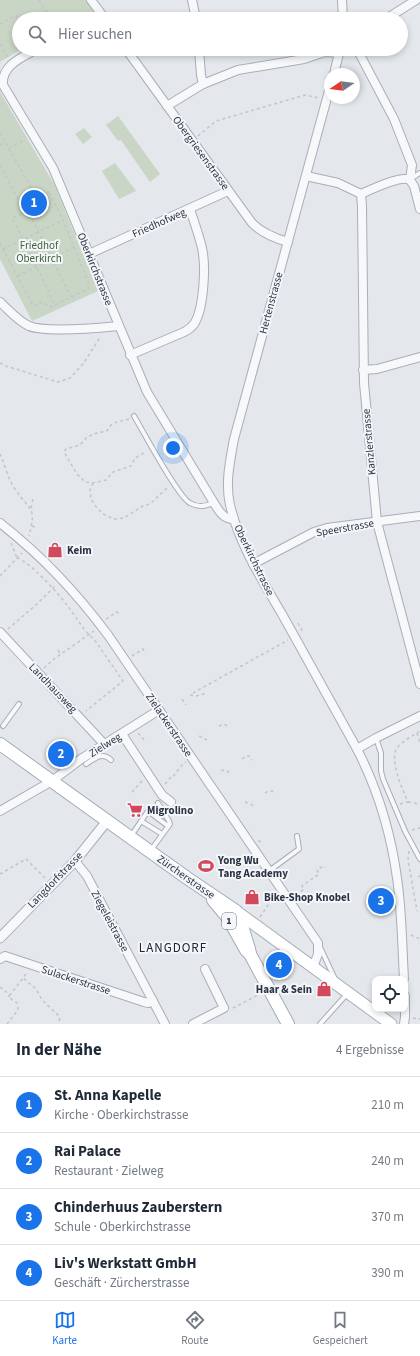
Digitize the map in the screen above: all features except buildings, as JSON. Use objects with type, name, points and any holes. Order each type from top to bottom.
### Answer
[{"type":"main road","name":"Zürcherstrasse","points":[[0,744],[150,852],[236,911],[391,1024]]},
{"type":"main road","name":"1","points":[[204,890],[228,918],[246,950],[250,954]]},
{"type":"main road","name":"1","points":[[236,911],[242,925],[250,954],[288,1024]]},
{"type":"street","points":[[91,0],[100,12]]},
{"type":"street","points":[[192,0],[195,12]]},
{"type":"street","points":[[342,0],[343,12]]},
{"type":"street","points":[[398,12],[416,0]]},
{"type":"street","points":[[12,64],[26,56]]},
{"type":"street","name":"Obergriesenstrasse","points":[[131,56],[252,223],[258,229],[273,238],[288,242]]},
{"type":"street","points":[[200,56],[203,84]]},
{"type":"street","points":[[167,106],[203,84],[238,70],[304,59],[313,56]]},
{"type":"street","points":[[336,68],[339,56]]},
{"type":"street","points":[[360,56],[394,119],[412,165],[410,180]]},
{"type":"street","name":"Oberkirchstrasse","points":[[12,64],[5,71],[3,85],[48,159],[61,185],[146,392],[214,503],[224,517],[234,519],[253,564],[365,765],[382,813],[394,858],[400,902],[404,976]]},
{"type":"street","name":"Hertenstrasse","points":[[234,519],[230,504],[228,472],[236,432],[326,104]]},
{"type":"street","points":[[306,176],[338,183],[361,194],[399,179],[406,178],[410,180],[414,186],[420,210]]},
{"type":"street","name":"Friedhofweg","points":[[89,254],[228,191]]},
{"type":"street","name":"Kanzlerstrasse","points":[[361,194],[363,370],[376,522],[420,684]]},
{"type":"street","points":[[130,355],[189,330],[194,324],[202,292],[203,262],[200,239],[190,209]]},
{"type":"street","points":[[0,302],[21,322],[36,328],[76,329],[118,326]]},
{"type":"street","points":[[363,370],[420,357]]},
{"type":"street","name":"Speerstrasse","points":[[253,564],[314,532],[327,528],[420,516]]},
{"type":"street","name":"Zielackerstrasse","points":[[0,523],[42,558],[79,598],[108,635],[318,943]]},
{"type":"street","name":"Landhausweg","points":[[4,631],[105,745]]},
{"type":"street","name":"Zielweg","points":[[0,811],[52,782],[81,759],[159,710]]},
{"type":"street","points":[[357,749],[420,716]]},
{"type":"street","points":[[122,734],[162,795],[170,802]]},
{"type":"street","name":"Langdorfstrasse","points":[[0,938],[75,861],[107,821]]},
{"type":"street","name":"Ziegeleistrasse","points":[[75,861],[87,876],[165,1024]]},
{"type":"street","points":[[313,967],[318,954],[318,943]]},
{"type":"street","name":"Sulackerstrasse","points":[[0,959],[6,956],[144,1002],[153,1001]]},
{"type":"street","points":[[193,1024],[224,1008],[204,969]]},
{"type":"street","points":[[404,1024],[406,1012]]},
{"type":"lane","points":[[410,180],[413,176],[420,173]]},
{"type":"lane","points":[[134,416],[173,482],[188,502],[200,507],[214,503]]},
{"type":"lane","points":[[3,726],[20,704]]},
{"type":"lane","points":[[376,738],[381,753],[381,771],[383,779],[405,831],[420,859]]},
{"type":"lane","points":[[86,764],[103,755],[108,756],[111,760]]},
{"type":"lane","points":[[150,852],[168,826],[169,821],[158,803]]},
{"type":"lane","points":[[130,837],[148,811],[168,826]]},
{"type":"lane","points":[[141,821],[162,834]]},
{"type":"lane","points":[[269,871],[299,849],[297,836]]},
{"type":"lane","name":"Zielackerstrasse","points":[[318,943],[333,973],[336,983]]},
{"type":"lane","points":[[320,1024],[348,992]]},
{"type":"path","points":[[39,0],[47,12]]},
{"type":"path","points":[[0,24],[12,17]]},
{"type":"path","points":[[0,44],[12,64]]},
{"type":"path","points":[[192,141],[216,121],[305,95],[324,99]]},
{"type":"path","points":[[0,133],[34,193]]},
{"type":"path","points":[[9,148],[34,135]]},
{"type":"path","points":[[0,145],[6,142]]},
{"type":"path","points":[[0,165],[24,212],[28,218],[31,217],[71,297]]},
{"type":"path","points":[[19,201],[34,193],[49,192],[61,185]]},
{"type":"path","points":[[49,192],[63,220],[89,284],[88,289]]},
{"type":"path","points":[[14,222],[12,218],[24,212]]},
{"type":"path","points":[[3,249],[63,220]]},
{"type":"path","points":[[16,225],[55,305]]},
{"type":"path","points":[[0,243],[33,306],[42,302],[51,307],[88,289],[91,289]]},
{"type":"path","points":[[18,276],[74,247]]},
{"type":"path","points":[[0,363],[58,382],[70,378],[83,364],[103,333],[104,327]]},
{"type":"path","points":[[134,416],[128,420],[115,422],[109,426],[107,431],[87,437],[80,445],[66,448],[64,452],[77,474],[85,482],[93,483],[106,480],[113,472],[131,466],[135,458],[154,449]]},
{"type":"path","points":[[0,454],[14,488],[31,508]]},
{"type":"path","points":[[93,483],[90,490],[91,499],[97,508],[103,514],[114,518],[124,518],[143,506],[150,504],[173,482]]},
{"type":"path","points":[[29,535],[33,519],[31,508],[33,499]]},
{"type":"path","points":[[32,526],[36,528]]},
{"type":"path","points":[[11,539],[12,547],[17,558],[21,559],[34,569],[66,604],[89,635],[94,639],[123,681],[93,704],[83,714]]},
{"type":"path","points":[[0,576],[24,550]]},
{"type":"path","points":[[4,631],[38,603],[58,584]]},
{"type":"path","points":[[107,619],[117,612],[119,614]]},
{"type":"path","points":[[42,670],[61,654],[97,629]]},
{"type":"path","points":[[193,693],[289,639]]},
{"type":"path","points":[[132,656],[143,649],[145,652]]},
{"type":"path","points":[[58,650],[61,654]]},
{"type":"path","points":[[190,695],[196,696],[207,693]]},
{"type":"path","points":[[182,699],[186,704]]},
{"type":"path","points":[[219,726],[224,724],[229,727]]},
{"type":"path","points":[[133,726],[139,736],[145,741]]},
{"type":"path","points":[[408,802],[402,790],[394,756],[396,749],[400,745],[420,731]]},
{"type":"path","points":[[417,733],[420,743]]},
{"type":"path","points":[[199,736],[207,740]]},
{"type":"path","points":[[242,759],[249,756],[252,760]]},
{"type":"path","points":[[168,781],[170,778],[172,779],[180,766],[187,762]]},
{"type":"path","points":[[221,770],[227,770],[230,773]]},
{"type":"path","points":[[132,792],[141,782]]},
{"type":"path","points":[[264,793],[268,790],[272,790],[276,793]]},
{"type":"path","points":[[244,802],[253,806]]},
{"type":"path","points":[[403,803],[408,802],[420,804]]},
{"type":"path","points":[[414,849],[409,851],[408,860],[416,911]]},
{"type":"path","points":[[243,864],[247,857]]},
{"type":"path","points":[[0,874],[26,859],[47,881]]},
{"type":"path","points":[[298,893],[304,889],[302,886],[319,874],[317,870],[323,866],[324,868]]},
{"type":"path","points":[[258,919],[272,899]]},
{"type":"path","points":[[408,934],[420,939]]},
{"type":"path","points":[[10,995],[26,974]]},
{"type":"path","points":[[23,978],[36,989],[42,1000],[59,1016],[60,1024]]},
{"type":"path","points":[[0,987],[10,995],[8,997],[17,1003],[18,1010],[7,1024]]},
{"type":"path","points":[[224,1008],[227,1010],[231,1009],[263,992]]},
{"type":"green space","points":[[0,0],[86,0],[94,12],[12,12],[12,55],[0,63]]},
{"type":"green space","name":"Friedhof Oberkirch","points":[[0,92],[54,184],[98,291],[32,321],[0,259]]},
{"type":"green space","points":[[118,116],[160,174],[150,182],[121,140],[118,141],[106,125]]},
{"type":"green space","points":[[84,128],[92,137],[83,144],[75,134]]},
{"type":"green space","points":[[115,163],[136,191],[119,199],[102,171]]},
{"type":"place","name":"St. Anna Kapelle","points":[[34,203]]},
{"type":"place","name":"Keim","points":[[55,550]]},
{"type":"place","name":"Rai Palace","points":[[61,754]]},
{"type":"place","name":"Migrolino","points":[[135,810]]},
{"type":"place","name":"Yong Wu Tang Academy","points":[[206,866]]},
{"type":"place","name":"Bike-Shop Knobel","points":[[252,897]]},
{"type":"place","name":"Chinderhuus Zauberstern","points":[[381,901]]},
{"type":"place","name":"Liv's Werkstatt GmbH","points":[[279,965]]},
{"type":"place","name":"Haar & Sein","points":[[324,989]]},
{"type":"district","name":"LANGDORF","points":[[173,948]]}]
